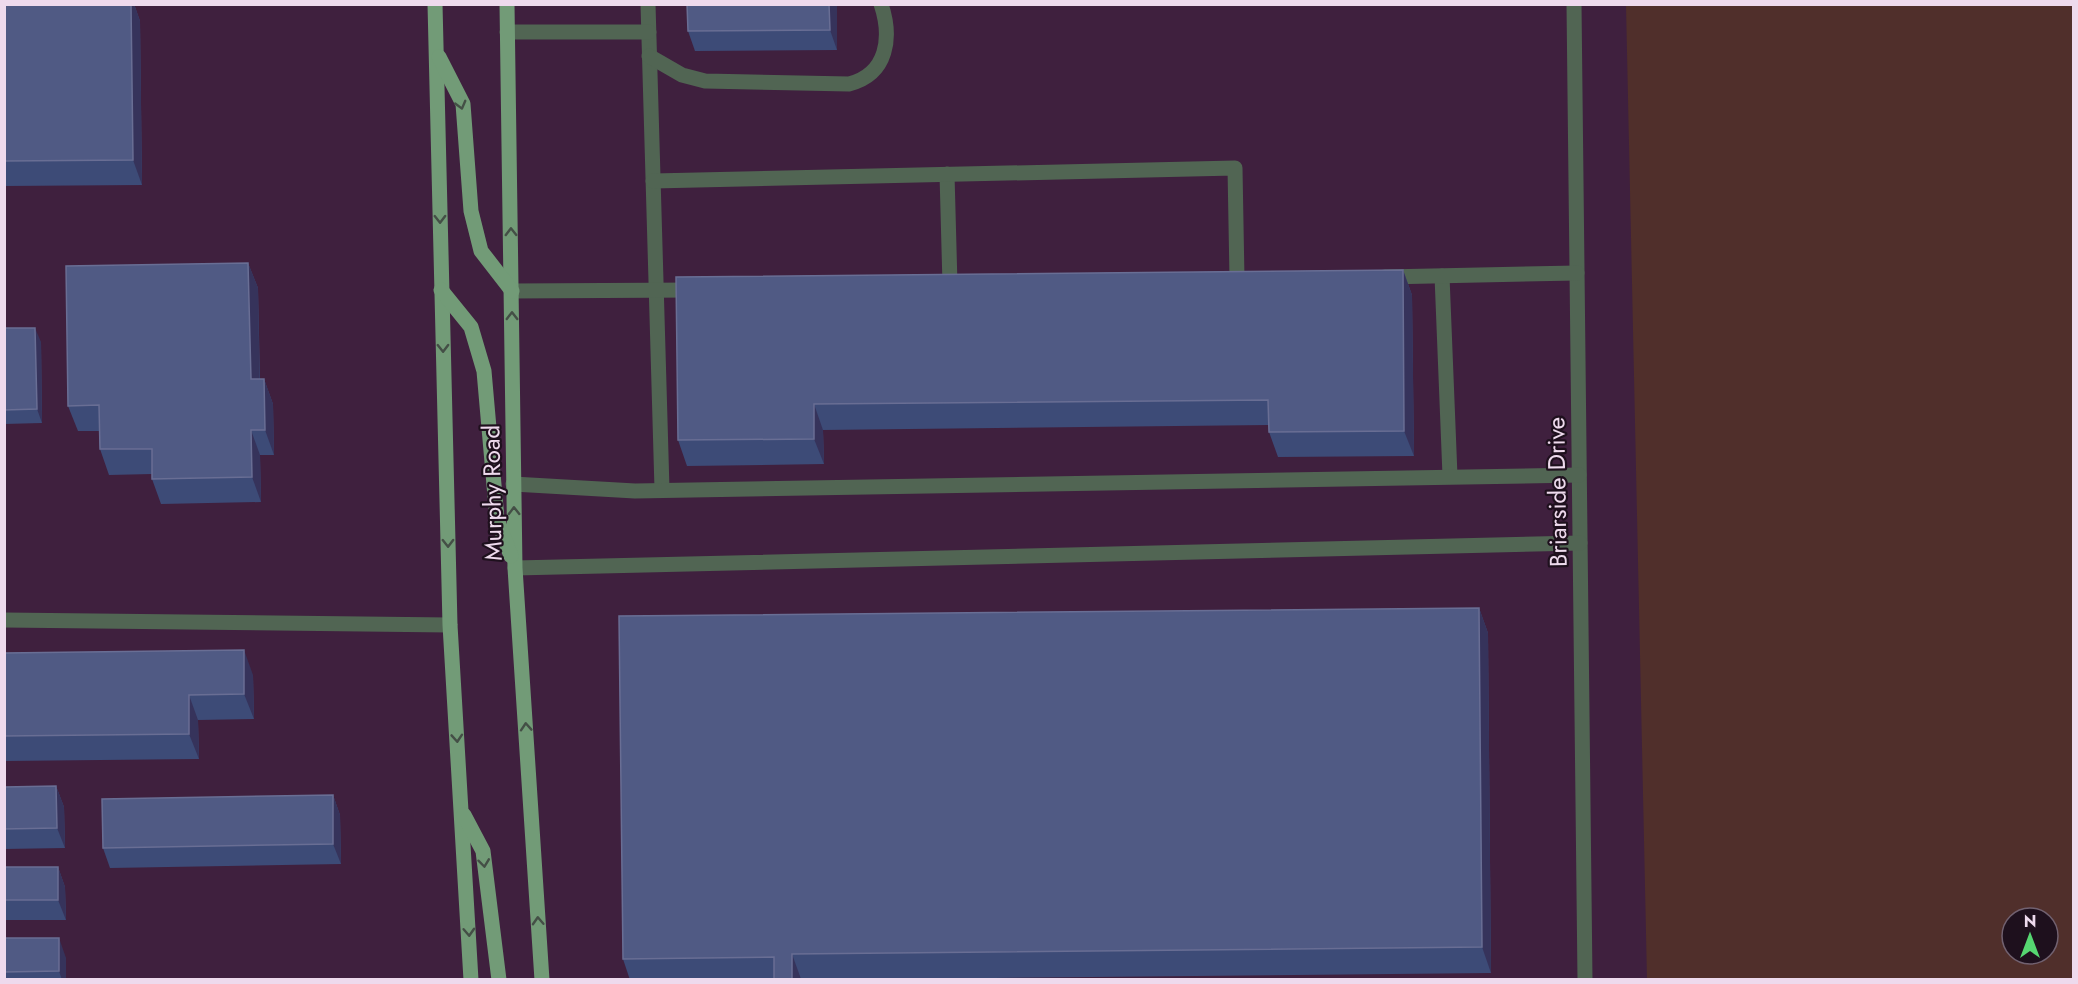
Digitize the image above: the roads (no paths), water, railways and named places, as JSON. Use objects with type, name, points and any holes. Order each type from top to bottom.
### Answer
[{"type":"main road","name":"Murphy Road","points":[[435,4],[450,625],[471,980]]},
{"type":"main road","name":"Murphy Road","points":[[507,4],[515,568],[542,980]]},
{"type":"main road","points":[[436,52],[463,104],[471,211],[481,251],[512,291]]},
{"type":"main road","points":[[441,290],[471,327],[484,371],[497,519],[515,568]]},
{"type":"main road","points":[[461,810],[483,851],[499,980]]},
{"type":"street","points":[[648,4],[662,489]]},
{"type":"street","points":[[649,56],[682,75],[705,81],[849,84],[871,75],[886,51],[887,23],[881,4]]},
{"type":"street","name":"Briarside Drive","points":[[1574,4],[1585,980]]},
{"type":"street","points":[[507,32],[649,32]]},
{"type":"street","points":[[653,181],[1235,168],[1237,279]]},
{"type":"street","points":[[946,174],[950,285]]},
{"type":"street","points":[[1374,277],[1577,273]]},
{"type":"street","points":[[1443,276],[1450,476]]},
{"type":"street","points":[[512,291],[714,289]]},
{"type":"street","points":[[513,484],[635,491],[1579,475]]},
{"type":"street","points":[[515,568],[1580,543]]},
{"type":"street","points":[[4,620],[450,625]]}]
